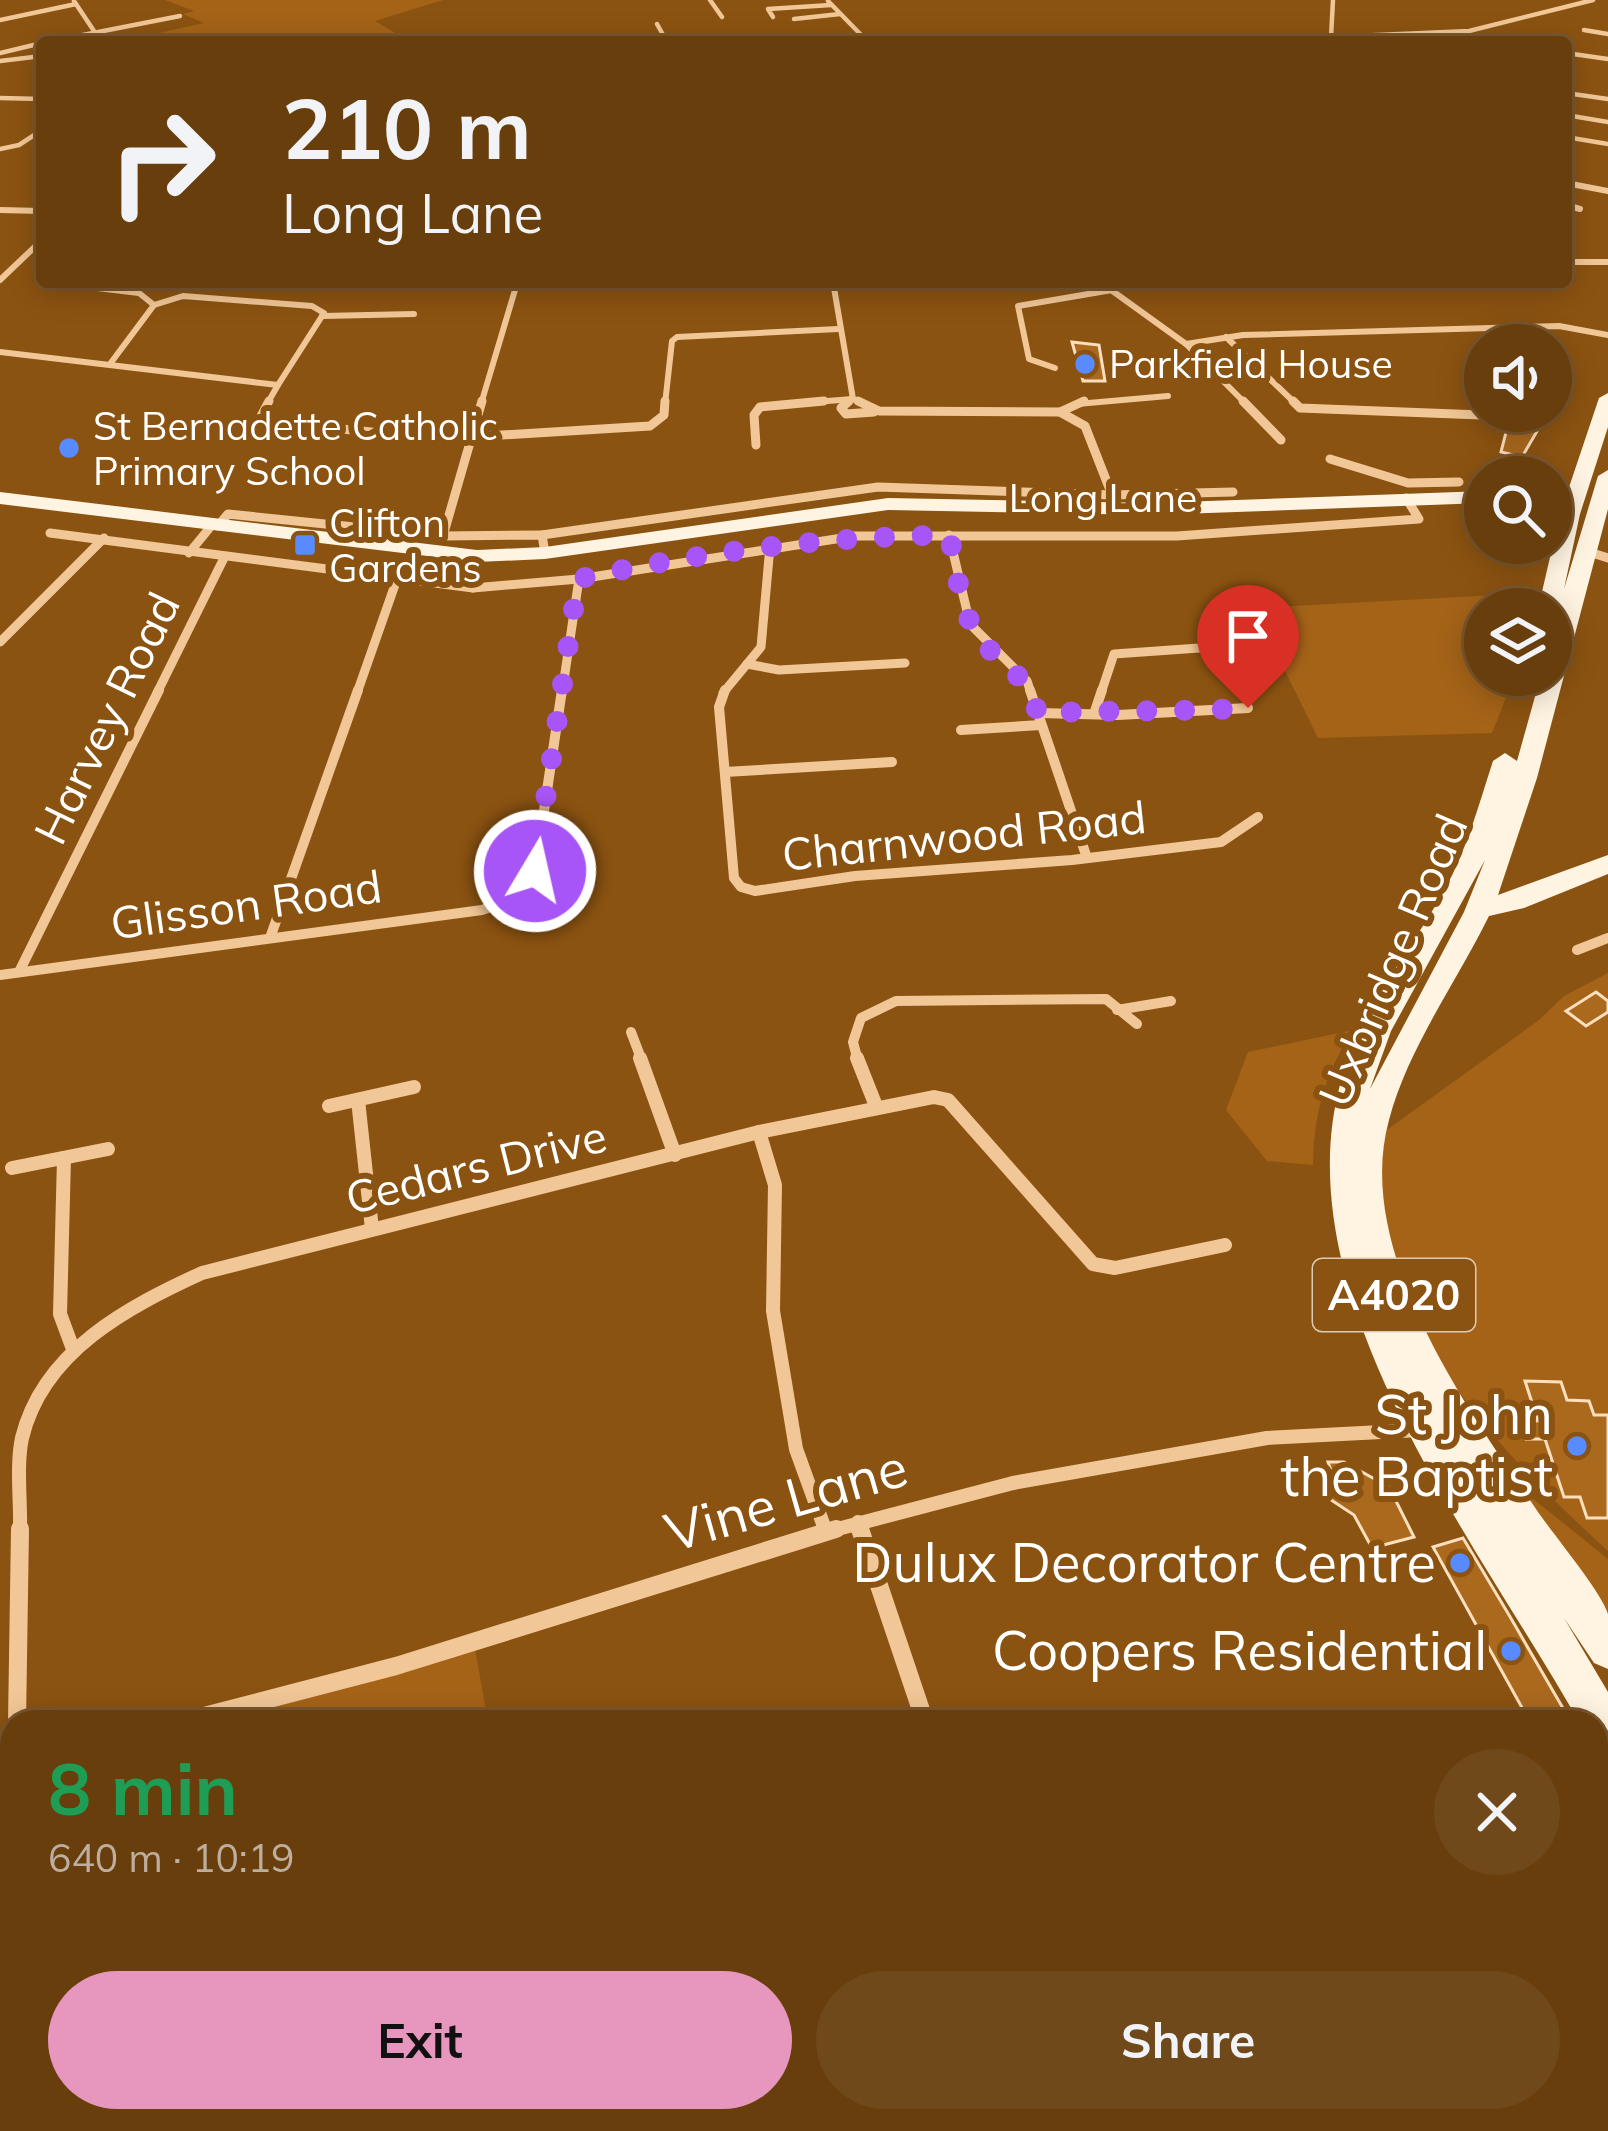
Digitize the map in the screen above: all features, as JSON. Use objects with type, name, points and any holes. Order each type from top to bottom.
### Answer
[{"type":"main road","name":"Uxbridge Road","points":[[1554,588],[1608,398]]},
{"type":"main road","name":"Uxbridge Road","points":[[1573,508],[1608,476]]},
{"type":"main road","name":"Long Lane","points":[[0,498],[477,556],[543,544],[888,504],[1150,509],[1464,493]]},
{"type":"main road","name":"Uxbridge Road","points":[[1573,508],[1597,555],[1477,888],[1371,1125],[1366,1190],[1379,1251],[1402,1319],[1442,1397],[1608,1649]]},
{"type":"main road","name":"Uxbridge Road","points":[[1526,696],[1477,888],[1374,1035],[1351,1100],[1345,1190],[1353,1249],[1384,1341],[1428,1429],[1595,1710]]},
{"type":"main road","points":[[1477,888],[1514,901],[1605,869]]},
{"type":"street","points":[[710,0],[722,17]]},
{"type":"street","points":[[1329,36],[1333,0]]},
{"type":"street","points":[[1388,36],[1478,30],[1593,0]]},
{"type":"street","points":[[0,20],[75,2],[95,31]]},
{"type":"street","points":[[773,16],[768,9],[779,4],[829,3],[862,36]]},
{"type":"street","points":[[794,19],[840,14]]},
{"type":"street","points":[[74,36],[181,16]]},
{"type":"street","points":[[657,24],[664,36]]},
{"type":"street","points":[[1584,30],[1608,34]]},
{"type":"street","points":[[91,36],[95,31]]},
{"type":"street","points":[[1433,33],[1450,36]]},
{"type":"street","points":[[0,57],[36,46]]},
{"type":"street","points":[[1572,54],[1608,59]]},
{"type":"street","points":[[0,57],[36,56]]},
{"type":"street","points":[[1572,96],[1608,98]]},
{"type":"street","points":[[0,98],[36,99]]},
{"type":"street","points":[[1572,117],[1608,122]]},
{"type":"street","points":[[0,149],[19,146],[36,134]]},
{"type":"street","points":[[1572,138],[1608,144]]},
{"type":"street","points":[[1572,184],[1608,190]]},
{"type":"street","points":[[1572,207],[1580,209]]},
{"type":"street","points":[[0,210],[36,211]]},
{"type":"street","points":[[2,276],[36,245]]},
{"type":"street","points":[[1572,262],[1608,262]]},
{"type":"street","points":[[97,288],[139,293],[154,305]]},
{"type":"street","points":[[833,288],[853,399]]},
{"type":"street","points":[[1109,288],[1186,344],[1282,435]]},
{"type":"street","points":[[443,536],[515,290]]},
{"type":"street","points":[[1055,368],[1029,359],[1018,306],[1041,298],[1079,298],[1112,290]]},
{"type":"street","points":[[110,364],[154,305],[184,296],[312,306],[322,316],[413,314]]},
{"type":"street","points":[[261,416],[322,316]]},
{"type":"street","points":[[1186,344],[1226,338],[1559,326],[1608,334]]},
{"type":"street","points":[[261,416],[265,421],[468,439],[650,426],[664,415],[677,337],[838,329]]},
{"type":"street","points":[[1226,338],[1300,408],[1464,414]]},
{"type":"street","points":[[0,352],[278,385]]},
{"type":"street","points":[[853,399],[843,403],[846,414],[1060,412],[1087,400],[1168,397]]},
{"type":"street","points":[[756,445],[754,415],[760,406],[853,399],[879,411]]},
{"type":"street","points":[[1060,412],[1085,426],[1112,495]]},
{"type":"street","points":[[244,418],[261,416]]},
{"type":"street","points":[[1330,459],[1396,481],[1464,493]]},
{"type":"street","name":"Long Lane","points":[[215,526],[229,514],[543,544],[878,488],[1112,495],[1233,492]]},
{"type":"street","name":"Long Lane","points":[[50,533],[473,588],[578,579],[855,536],[1178,536],[1420,519],[1406,498]]},
{"type":"street","points":[[189,553],[215,526]]},
{"type":"street","points":[[949,535],[970,624],[1027,682],[1086,855]]},
{"type":"street","points":[[0,642],[104,538]]},
{"type":"street","name":"Charnwood Road","points":[[770,546],[761,647],[724,692],[719,707],[734,878],[741,887],[755,891],[856,876],[1072,860],[1221,842],[1258,817]]},
{"type":"street","points":[[473,588],[477,556]]},
{"type":"street","name":"Harvey Road","points":[[19,972],[224,558]]},
{"type":"street","points":[[269,938],[397,579]]},
{"type":"street","name":"Glisson Road","points":[[0,975],[501,906],[520,896],[535,871],[578,579]]},
{"type":"street","points":[[1095,711],[1114,653],[1243,645]]},
{"type":"street","points":[[747,664],[779,670],[905,663]]},
{"type":"street","points":[[962,730],[1095,711],[1118,715],[1248,708]]},
{"type":"street","points":[[724,772],[892,763]]},
{"type":"street","points":[[1577,950],[1608,938]]},
{"type":"street","points":[[876,1106],[853,1042],[856,1023],[868,1008],[896,1001],[1106,999],[1137,1024]]},
{"type":"street","points":[[1118,1010],[1171,1000]]},
{"type":"street","points":[[631,1032],[675,1155]]},
{"type":"street","points":[[329,1106],[414,1087]]},
{"type":"street","name":"Cedars Drive","points":[[17,1710],[22,1439],[41,1394],[73,1349],[142,1301],[202,1273],[758,1132],[934,1097],[948,1100],[1093,1264],[1115,1268],[1225,1245]]},
{"type":"street","points":[[358,1100],[372,1229]]},
{"type":"street","points":[[758,1132],[775,1185],[771,1286],[796,1450],[826,1532]]},
{"type":"street","points":[[12,1168],[108,1149]]},
{"type":"street","points":[[64,1158],[60,1314],[73,1349]]},
{"type":"street","name":"Vine Lane","points":[[227,1710],[416,1660],[858,1522],[1013,1483],[1214,1445],[1428,1429]]},
{"type":"street","points":[[858,1522],[921,1710]]},
{"type":"shaded area","points":[[165,0],[443,0],[375,21],[401,36],[145,36],[204,23],[183,14],[194,11]]},
{"type":"shaded area","points":[[1464,597],[1464,696],[1507,696],[1492,733],[1318,738],[1254,608]]},
{"type":"shaded area","points":[[1608,973],[1608,1551],[1520,1465],[1442,1366],[1412,1312],[1391,1255],[1381,1195],[1384,1132],[1539,1020],[1564,996]]},
{"type":"shaded area","points":[[1353,1030],[1323,1094],[1313,1165],[1267,1161],[1226,1110],[1248,1052]]},
{"type":"shaded area","points":[[1516,1485],[1608,1559],[1608,1614]]},
{"type":"shaded area","points":[[474,1643],[486,1710],[248,1710]]},
{"type":"building","name":"Parkfield House","points":[[1072,342],[1099,345],[1105,381],[1083,381]]},
{"type":"building","points":[[1506,432],[1537,432],[1523,456],[1501,452]]},
{"type":"building","points":[[1596,992],[1608,1001],[1608,1012],[1586,1026],[1566,1011]]},
{"type":"building","name":"St John the Baptist","points":[[1525,1381],[1561,1382],[1567,1400],[1589,1401],[1594,1415],[1608,1415],[1608,1518],[1587,1518],[1580,1497],[1564,1497],[1545,1439],[1526,1439],[1520,1420],[1538,1421]]},
{"type":"building","points":[[1328,1462],[1344,1462],[1389,1487],[1414,1537],[1372,1548],[1354,1515],[1322,1494],[1331,1471]]},
{"type":"building","points":[[1463,1538],[1564,1710],[1523,1710],[1433,1547]]},
{"type":"place","name":"Parkfield House","points":[[1085,364]]},
{"type":"place","name":"St Bernadette Catholic Primary School","points":[[69,448]]},
{"type":"place","name":"Clifton Gardens","points":[[305,545]]},
{"type":"place","name":"St John the Baptist","points":[[1577,1446]]},
{"type":"place","name":"Dulux Decorator Centre","points":[[1460,1563]]},
{"type":"place","name":"Coopers Residential","points":[[1511,1651]]},
{"type":"route","points":[[535,871],[578,579],[770,546],[855,536],[949,535],[970,624],[1027,682],[1038,713],[1118,715],[1248,708]]}]
